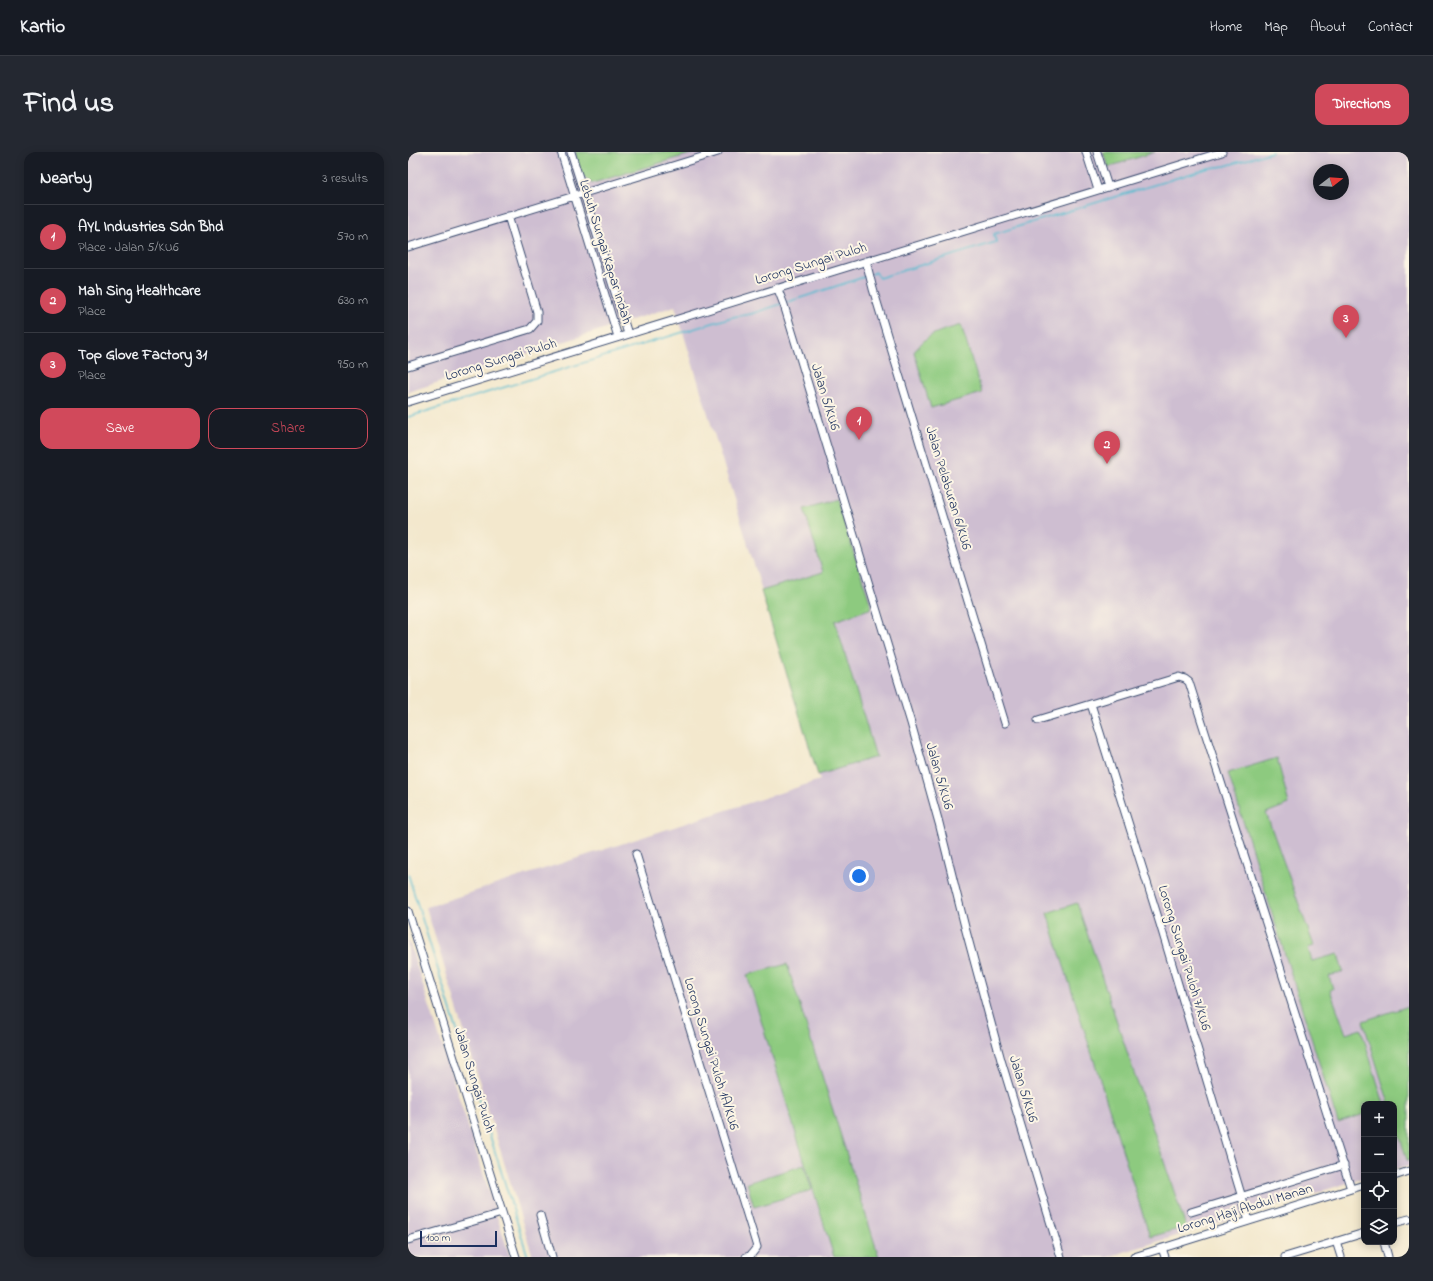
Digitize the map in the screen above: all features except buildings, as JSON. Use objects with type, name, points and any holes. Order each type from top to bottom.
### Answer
[{"type":"street","name":"Lebuh Sungai Kapar Indah","points":[[561,152],[618,337]]},
{"type":"street","name":"Lebuh Sungai Kapar Indah","points":[[571,152],[628,334]]},
{"type":"street","points":[[408,248],[718,152]]},
{"type":"street","points":[[1086,152],[1098,190]]},
{"type":"street","points":[[1097,152],[1108,187]]},
{"type":"street","name":"Lorong Sungai Puloh","points":[[408,402],[618,337],[778,290],[866,261],[1222,152]]},
{"type":"street","points":[[408,366],[530,329],[536,322],[537,312],[508,216]]},
{"type":"street","name":"Jalan Pelaburan 6/KU6","points":[[866,261],[1005,723]]},
{"type":"street","name":"Jalan 5/KU6","points":[[778,290],[784,305],[913,730],[1001,1060],[1061,1257]]},
{"type":"street","points":[[1038,720],[1179,677],[1189,682],[1351,1189]]},
{"type":"street","name":"Lorong Sungai Puloh 7/KU6","points":[[1091,704],[1160,924],[1249,1221]]},
{"type":"street","name":"Lorong Sungai Puloh 1A/KU6","points":[[636,854],[757,1247],[750,1256],[746,1257]]},
{"type":"street","name":"Jalan Sungai Puloh","points":[[408,911],[516,1257]]},
{"type":"street","points":[[1191,1212],[1344,1165]]},
{"type":"street","points":[[1397,1175],[1409,1171]]},
{"type":"street","name":"Lorong Haji Abdul Manan","points":[[1134,1257],[1153,1254],[1162,1248],[1361,1186]]},
{"type":"street","points":[[408,1240],[502,1213]]},
{"type":"street","points":[[540,1215],[552,1257]]},
{"type":"street","points":[[1397,1222],[1409,1219]]},
{"type":"street","points":[[1285,1257],[1293,1256],[1361,1233]]},
{"type":"street","points":[[1336,1241],[1341,1257]]},
{"type":"street","points":[[1385,1245],[1388,1257]]},
{"type":"street","points":[[1162,1248],[1165,1257]]},
{"type":"shaded area","points":[[408,152],[1409,152],[1409,1165],[1397,1168],[1397,1101],[1361,1101],[1361,1179],[1108,1257],[533,1257],[426,907],[820,780],[675,306],[408,392]]},
{"type":"shaded area","points":[[408,939],[510,1257],[408,1257]]},
{"type":"green space","points":[[575,152],[697,152],[593,183],[582,176]]},
{"type":"green space","points":[[1103,152],[1155,152],[1108,167]]},
{"type":"green space","points":[[961,325],[982,393],[931,408],[914,352],[925,340],[940,331]]},
{"type":"green space","points":[[836,499],[872,608],[835,621],[876,757],[818,775],[761,591],[823,572],[804,509]]},
{"type":"green space","points":[[1277,758],[1289,804],[1266,813],[1314,946],[1308,948],[1312,961],[1338,954],[1343,972],[1329,976],[1333,989],[1330,990],[1346,1034],[1361,1029],[1383,1101],[1361,1101],[1361,1115],[1338,1123],[1228,773]]},
{"type":"green space","points":[[1077,903],[1186,1227],[1150,1237],[1047,913]]},
{"type":"green space","points":[[787,964],[879,1257],[834,1257],[747,975]]},
{"type":"green space","points":[[1409,1006],[1409,1160],[1407,1160],[1397,1128],[1397,1101],[1388,1101],[1363,1021]]},
{"type":"green space","points":[[804,1165],[812,1190],[754,1207],[747,1183]]},
{"type":"waterway","points":[[872,274],[876,272],[879,278],[996,242],[994,234],[1209,168],[1225,166],[1272,152]]},
{"type":"waterway","points":[[785,303],[867,276]]},
{"type":"waterway","points":[[408,417],[732,317],[751,314],[781,304]]},
{"type":"waterway","points":[[408,874],[528,1257]]},
{"type":"place","name":"Top Glove Factory 31","points":[[1346,338]]},
{"type":"place","name":"AYL Industries Sdn Bhd","points":[[859,440]]},
{"type":"place","name":"Mah Sing Healthcare","points":[[1107,464]]}]
